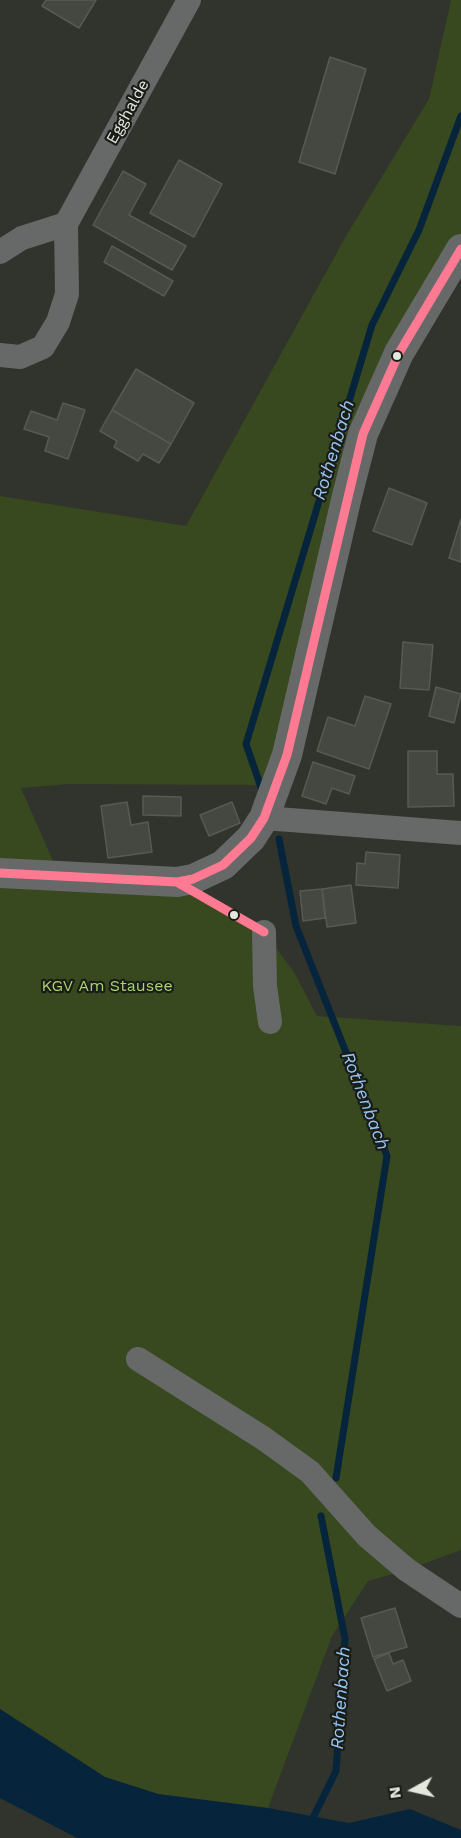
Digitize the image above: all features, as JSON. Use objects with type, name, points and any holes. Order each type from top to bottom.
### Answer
[{"type":"street","name":"Egghalde","points":[[0,355],[20,357],[44,347],[58,322],[67,294],[66,224],[189,0]]},
{"type":"street","points":[[0,252],[22,238],[66,224]]},
{"type":"street","points":[[0,873],[177,882],[193,879],[223,865],[251,838],[264,818],[287,755],[363,434],[399,353],[461,249]]},
{"type":"street","points":[[264,818],[461,833]]},
{"type":"street","points":[[264,932],[265,986],[270,1022]]},
{"type":"street","points":[[138,1359],[263,1438],[310,1473],[367,1536],[407,1570],[461,1606]]},
{"type":"green space","name":"KGV Am Stausee","points":[[451,0],[461,0],[461,249],[399,353],[284,760],[257,785],[68,784],[21,788],[59,875],[177,882],[264,932],[294,972],[317,1016],[461,1026],[461,1550],[407,1570],[368,1581],[332,1636],[268,1808],[158,1794],[105,1777],[0,1709],[0,496],[186,526],[346,236],[429,99]]},
{"type":"water","points":[[0,1709],[105,1777],[158,1794],[268,1808],[349,1823],[410,1809],[461,1830],[461,1838],[77,1838],[0,1798]]},
{"type":"building","points":[[46,0],[96,0],[79,28],[42,6]]},
{"type":"building","points":[[330,57],[366,69],[335,174],[299,162]]},
{"type":"building","points":[[179,160],[222,184],[194,237],[150,213]]},
{"type":"building","points":[[123,171],[146,184],[129,215],[186,246],[172,270],[93,225]]},
{"type":"building","points":[[112,246],[173,281],[164,296],[104,262]]},
{"type":"building","points":[[136,369],[194,403],[171,444],[112,410]]},
{"type":"building","points":[[63,403],[85,410],[68,459],[45,451],[49,437],[24,429],[31,411],[57,420]]},
{"type":"building","points":[[112,410],[171,444],[159,463],[143,454],[138,461],[114,447],[117,441],[100,431]]},
{"type":"building","points":[[389,488],[427,503],[412,545],[373,531]]},
{"type":"building","points":[[461,519],[461,562],[449,558]]},
{"type":"building","points":[[403,642],[433,645],[429,690],[400,688]]},
{"type":"building","points":[[436,687],[461,694],[454,723],[429,716]]},
{"type":"building","points":[[365,696],[391,704],[369,769],[317,751],[328,717],[355,726]]},
{"type":"building","points":[[408,751],[437,751],[437,774],[453,774],[454,806],[408,807]]},
{"type":"building","points":[[313,762],[355,776],[349,794],[332,788],[326,804],[302,796]]},
{"type":"building","points":[[143,796],[181,797],[181,816],[143,815]]},
{"type":"building","points":[[127,802],[131,825],[148,822],[152,852],[108,858],[101,806]]},
{"type":"building","points":[[232,802],[240,823],[209,836],[200,815]]},
{"type":"building","points":[[366,852],[400,855],[398,888],[356,885],[357,863],[365,864]]},
{"type":"building","points":[[351,885],[356,923],[327,927],[322,889]]},
{"type":"building","points":[[322,889],[325,918],[303,921],[300,891]]},
{"type":"building","points":[[395,1608],[407,1647],[373,1657],[361,1618]]},
{"type":"building","points":[[389,1653],[393,1664],[403,1660],[411,1681],[387,1691],[374,1659]]},
{"type":"waterway","name":"Rothenbach","points":[[263,793],[246,744],[372,325],[419,230],[461,116]]},
{"type":"waterway","name":"Rothenbach","points":[[279,839],[296,926],[387,1156],[336,1478]]},
{"type":"waterway","name":"Rothenbach","points":[[303,1838],[336,1771],[345,1639],[321,1516]]},
{"type":"transit line","points":[[0,873],[177,882],[193,879],[223,865],[251,838],[264,818],[287,755],[363,434],[399,353],[461,249]]},
{"type":"transit line","points":[[141,880],[177,882],[264,932]]}]
